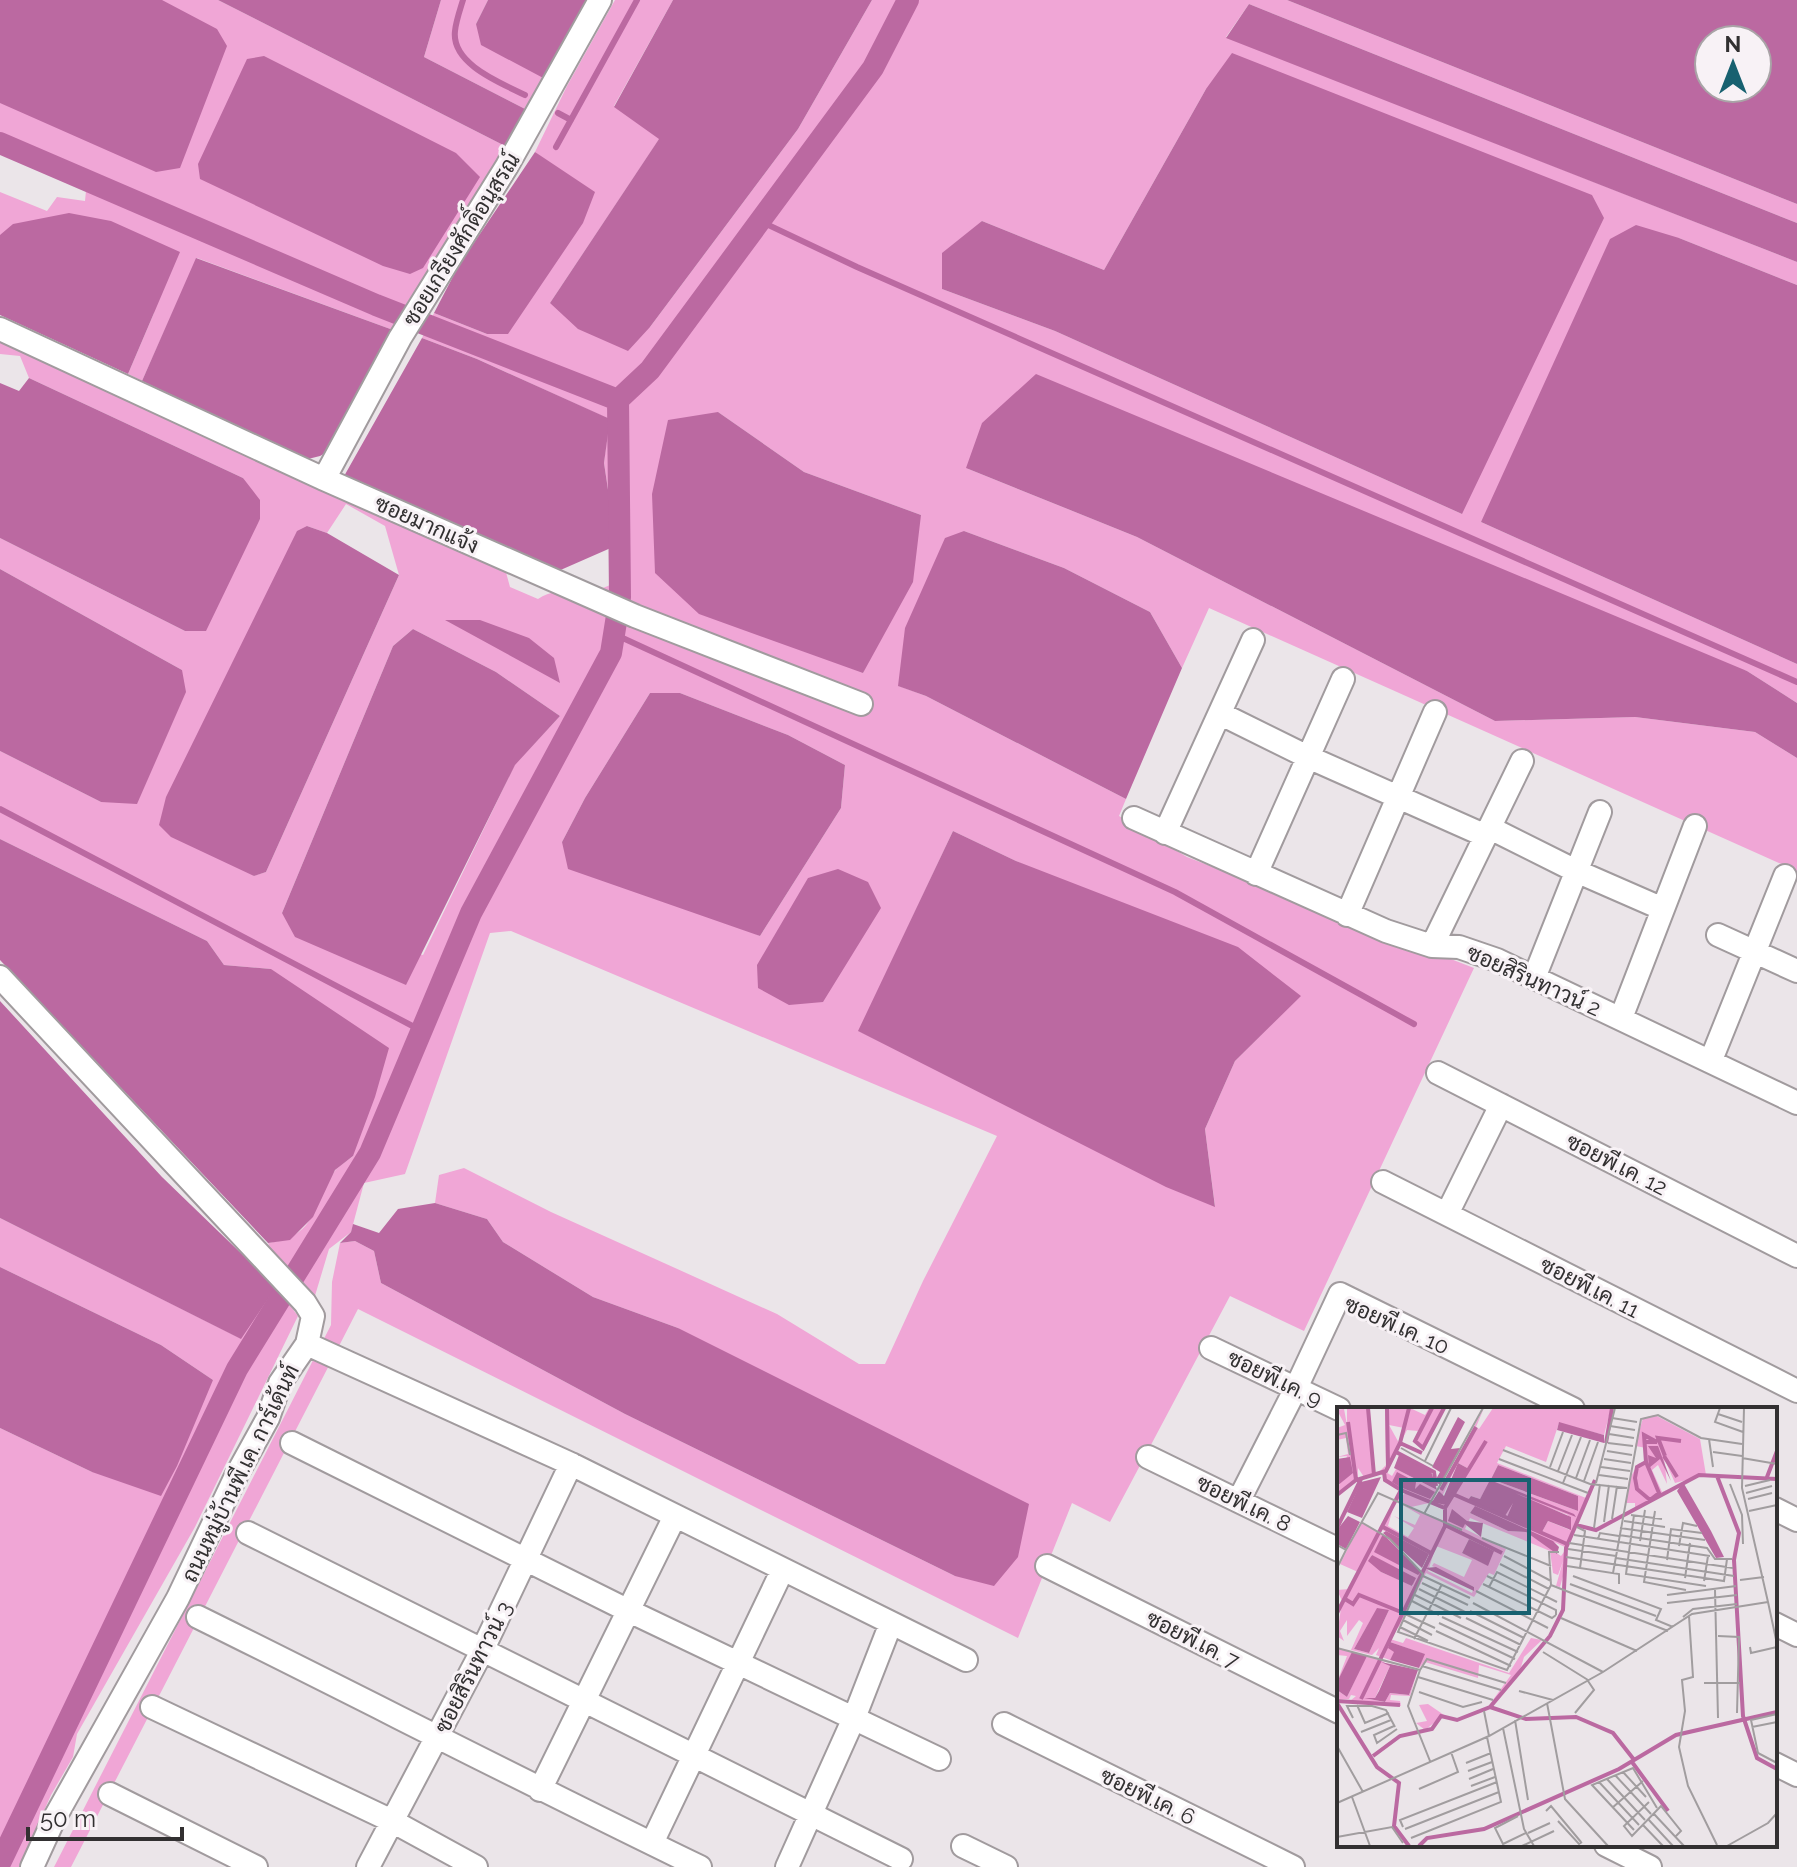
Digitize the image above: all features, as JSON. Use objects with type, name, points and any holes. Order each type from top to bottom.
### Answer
[{"type":"street","name":"ซอยเกรียงศักดิ์อนุสรณ์","points":[[324,479],[400,338],[507,166],[600,0]]},
{"type":"street","name":"ซอยมากแจ้ง","points":[[0,329],[324,479],[635,616],[861,704]]},
{"type":"street","points":[[1165,833],[1253,640]]},
{"type":"street","points":[[1256,874],[1343,679]]},
{"type":"street","points":[[1347,915],[1435,712]]},
{"type":"street","points":[[1221,714],[1308,757],[1663,909]]},
{"type":"street","points":[[1432,946],[1522,761]]},
{"type":"street","points":[[1534,978],[1600,812]]},
{"type":"street","name":"ซอยสิรินทาวน์ 2","points":[[1134,818],[1386,931],[1432,946],[1459,947],[1481,953],[1797,1103]]},
{"type":"street","points":[[1621,1018],[1695,826]]},
{"type":"street","points":[[1711,1060],[1785,876]]},
{"type":"street","points":[[1718,935],[1797,971]]},
{"type":"street","name":"ถนนหมู่บ้านพี.เค. การ์เด้นท์","points":[[0,977],[305,1303],[313,1316],[307,1344],[280,1383],[268,1418],[237,1474],[178,1598],[54,1819],[32,1867]]},
{"type":"street","name":"ซอยพี.เค. 12","points":[[1438,1073],[1797,1256]]},
{"type":"street","points":[[1447,1214],[1501,1105]]},
{"type":"street","name":"ซอยพี.เค. 11","points":[[1383,1182],[1797,1391]]},
{"type":"street","name":"ซอยพี.เค. 10","points":[[1239,1500],[1340,1294],[1569,1407]]},
{"type":"street","points":[[307,1344],[571,1464],[966,1660]]},
{"type":"street","name":"ซอยพี.เค. 9","points":[[1211,1348],[1337,1408]]},
{"type":"street","points":[[292,1443],[627,1610],[939,1759]]},
{"type":"street","name":"ซอยพี.เค. 8","points":[[1148,1457],[1337,1549]]},
{"type":"street","name":"ซอยสิรินทาวน์ 3","points":[[368,1867],[482,1651],[571,1464]]},
{"type":"street","points":[[1777,1510],[1797,1520]]},
{"type":"street","points":[[540,1790],[675,1516]]},
{"type":"street","points":[[248,1533],[901,1859]]},
{"type":"street","name":"ซอยพี.เค. 7","points":[[1047,1566],[1337,1711]]},
{"type":"street","points":[[652,1843],[782,1571]]},
{"type":"street","points":[[198,1617],[439,1736],[540,1790],[700,1867]]},
{"type":"street","points":[[787,1867],[854,1718],[891,1623]]},
{"type":"street","points":[[1777,1625],[1797,1635]]},
{"type":"street","points":[[152,1707],[392,1821],[476,1867]]},
{"type":"street","name":"ซอยพี.เค. 6","points":[[1004,1724],[1293,1867]]},
{"type":"street","points":[[1777,1765],[1797,1775]]},
{"type":"street","points":[[110,1794],[256,1867]]},
{"type":"street","points":[[963,1846],[1006,1867]]},
{"type":"street","points":[[1610,1847],[1650,1867]]},
{"type":"shaded area","points":[[0,0],[218,0],[509,148],[408,301],[393,330],[197,258],[142,381],[128,374],[154,313],[0,235],[0,192],[47,211],[57,197],[85,201],[88,170],[0,136]]},
{"type":"shaded area","points":[[0,0],[162,0],[217,29],[227,46],[180,168],[156,172],[0,103]]},
{"type":"shaded area","points":[[218,0],[441,0],[424,57],[529,111],[509,148]]},
{"type":"shaded area","points":[[441,0],[488,0],[476,24],[547,80],[529,111],[424,57]]},
{"type":"shaded area","points":[[488,0],[589,0],[547,80],[481,45],[476,24]]},
{"type":"shaded area","points":[[615,0],[673,0],[614,106],[660,138],[550,303],[650,327],[798,129],[872,0],[1287,0],[1797,204],[1797,223],[1249,4],[1226,37],[1797,262],[1797,285],[1679,238],[1481,522],[1797,664],[1797,703],[1747,671],[966,468],[1137,537],[1495,721],[1635,717],[1755,732],[1797,758],[1797,871],[1209,608],[1182,668],[1150,612],[1064,568],[964,531],[899,686],[926,696],[1126,799],[1119,816],[1187,857],[1474,968],[1304,1331],[1230,1296],[1110,1522],[1072,1503],[1018,1638],[358,1309],[71,1867],[54,1867],[331,1325],[332,1282],[340,1243],[355,1241],[374,1251],[381,1283],[625,1414],[955,1576],[678,1328],[593,1297],[503,1242],[487,1219],[435,1203],[439,1175],[464,1168],[551,1212],[777,1314],[859,1364],[885,1364],[923,1281],[997,1136],[511,931],[490,933],[405,1174],[364,1183],[351,1232],[329,1249],[314,1299],[275,1259],[268,1243],[296,1234],[305,1227],[334,1172],[353,1156],[271,969],[224,965],[207,941],[0,839],[0,751],[101,802],[182,670],[0,569],[0,538],[185,631],[260,519],[243,478],[29,378],[20,356],[0,354],[0,343],[6,338],[504,565],[510,587],[538,599],[557,592],[596,590],[613,583],[613,523],[604,463],[609,419],[477,359],[422,338],[434,313],[487,334],[547,162],[535,152],[567,86]],"holes":[[[1206,89],[1462,514],[1055,331],[942,289],[982,221],[1104,270]],[[718,412],[804,472],[921,515],[863,673]],[[346,504],[385,526],[399,575],[266,872],[253,876],[307,526],[327,533]],[[413,629],[496,672],[560,716],[515,764],[423,955],[282,913],[393,646]],[[650,693],[680,693],[788,735],[845,765],[841,808],[760,936],[562,842],[585,798]],[[953,831],[1300,996],[1235,1061],[1205,1129],[1215,1206],[859,1031]]]},
{"type":"shaded area","points":[[673,0],[872,0],[798,129],[650,327],[628,351],[578,329],[550,303],[659,139],[614,107]]},
{"type":"shaded area","points":[[1287,0],[1797,0],[1797,204]]},
{"type":"shaded area","points":[[1249,4],[1797,223],[1797,262],[1226,38]]},
{"type":"shaded area","points":[[1232,53],[1592,195],[1604,218],[1462,514],[1055,331],[942,289],[942,253],[982,221],[1104,270],[1206,89]]},
{"type":"shaded area","points":[[264,56],[456,153],[480,177],[423,268],[410,274],[383,266],[200,179],[198,164],[247,59]]},
{"type":"shaded area","points":[[535,152],[595,192],[583,223],[508,334],[487,334],[434,313],[459,265]]},
{"type":"shaded area","points":[[69,213],[111,221],[180,252],[128,374],[0,315],[0,235],[13,224]]},
{"type":"shaded area","points":[[1636,225],[1679,238],[1797,285],[1797,664],[1481,522],[1610,239]]},
{"type":"shaded area","points":[[196,258],[393,330],[331,450],[308,459],[142,381]]},
{"type":"shaded area","points":[[422,338],[477,359],[610,419],[604,463],[613,523],[613,547],[556,572],[343,478]]},
{"type":"shaded area","points":[[1036,374],[1747,671],[1797,703],[1797,758],[1755,732],[1635,717],[1495,721],[1137,537],[966,468],[982,423]]},
{"type":"shaded area","points":[[29,378],[243,478],[260,500],[260,519],[206,631],[185,631],[0,538],[0,383],[19,391]]},
{"type":"shaded area","points":[[718,412],[804,472],[921,515],[913,582],[863,673],[699,614],[655,573],[652,494],[668,420]]},
{"type":"shaded area","points":[[307,526],[327,533],[399,575],[266,872],[254,876],[171,837],[159,825],[166,797],[297,531]]},
{"type":"shaded area","points":[[964,531],[1064,568],[1150,612],[1182,668],[1126,799],[926,696],[898,686],[905,628],[945,538]]},
{"type":"shaded area","points":[[0,569],[182,670],[186,692],[137,804],[101,802],[0,751]]},
{"type":"shaded area","points":[[445,620],[480,620],[529,638],[554,658],[560,683]]},
{"type":"shaded area","points":[[413,629],[496,672],[560,716],[515,765],[406,985],[295,937],[282,913],[393,646]]},
{"type":"shaded area","points":[[650,693],[680,693],[788,735],[845,765],[841,808],[760,936],[568,869],[562,842],[585,798]]},
{"type":"shaded area","points":[[953,831],[1016,861],[1238,947],[1301,996],[1235,1061],[1205,1129],[1215,1207],[1166,1187],[858,1031]]},
{"type":"shaded area","points":[[0,839],[207,941],[224,965],[271,969],[389,1048],[353,1156],[335,1170],[313,1217],[290,1240],[268,1243],[0,960]]},
{"type":"shaded area","points":[[838,869],[868,882],[881,908],[823,1002],[789,1005],[758,988],[757,965],[808,878]]},
{"type":"shaded area","points":[[0,1001],[162,1177],[276,1287],[241,1339],[0,1218]]},
{"type":"shaded area","points":[[435,1203],[487,1219],[503,1242],[593,1297],[678,1328],[1029,1504],[1018,1557],[994,1586],[955,1576],[625,1414],[381,1283],[374,1251],[355,1241],[340,1243],[351,1232],[353,1224],[379,1233],[398,1209]]},
{"type":"shaded area","points":[[0,1218],[240,1338],[276,1287],[298,1316],[195,1527],[77,1734],[73,1757],[51,1795],[19,1867],[0,1867],[0,1428],[92,1472],[213,1380],[161,1345],[0,1267]]},
{"type":"shaded area","points":[[0,1267],[161,1345],[213,1380],[161,1496],[92,1472],[0,1428]]},
{"type":"waterway","points":[[463,0],[455,31],[461,53],[480,71],[525,95]]},
{"type":"waterway","points":[[556,147],[637,0]]},
{"type":"waterway","points":[[0,143],[376,305],[618,400],[650,370],[873,68],[908,0]]},
{"type":"waterway","points":[[558,113],[571,120]]},
{"type":"waterway","points":[[760,221],[857,267],[1797,682]]},
{"type":"waterway","points":[[0,1863],[237,1369],[370,1153],[471,913],[611,653],[620,597],[618,400]]},
{"type":"waterway","points":[[614,634],[1175,892],[1414,1024]]},
{"type":"waterway","points":[[0,809],[422,1031]]}]
